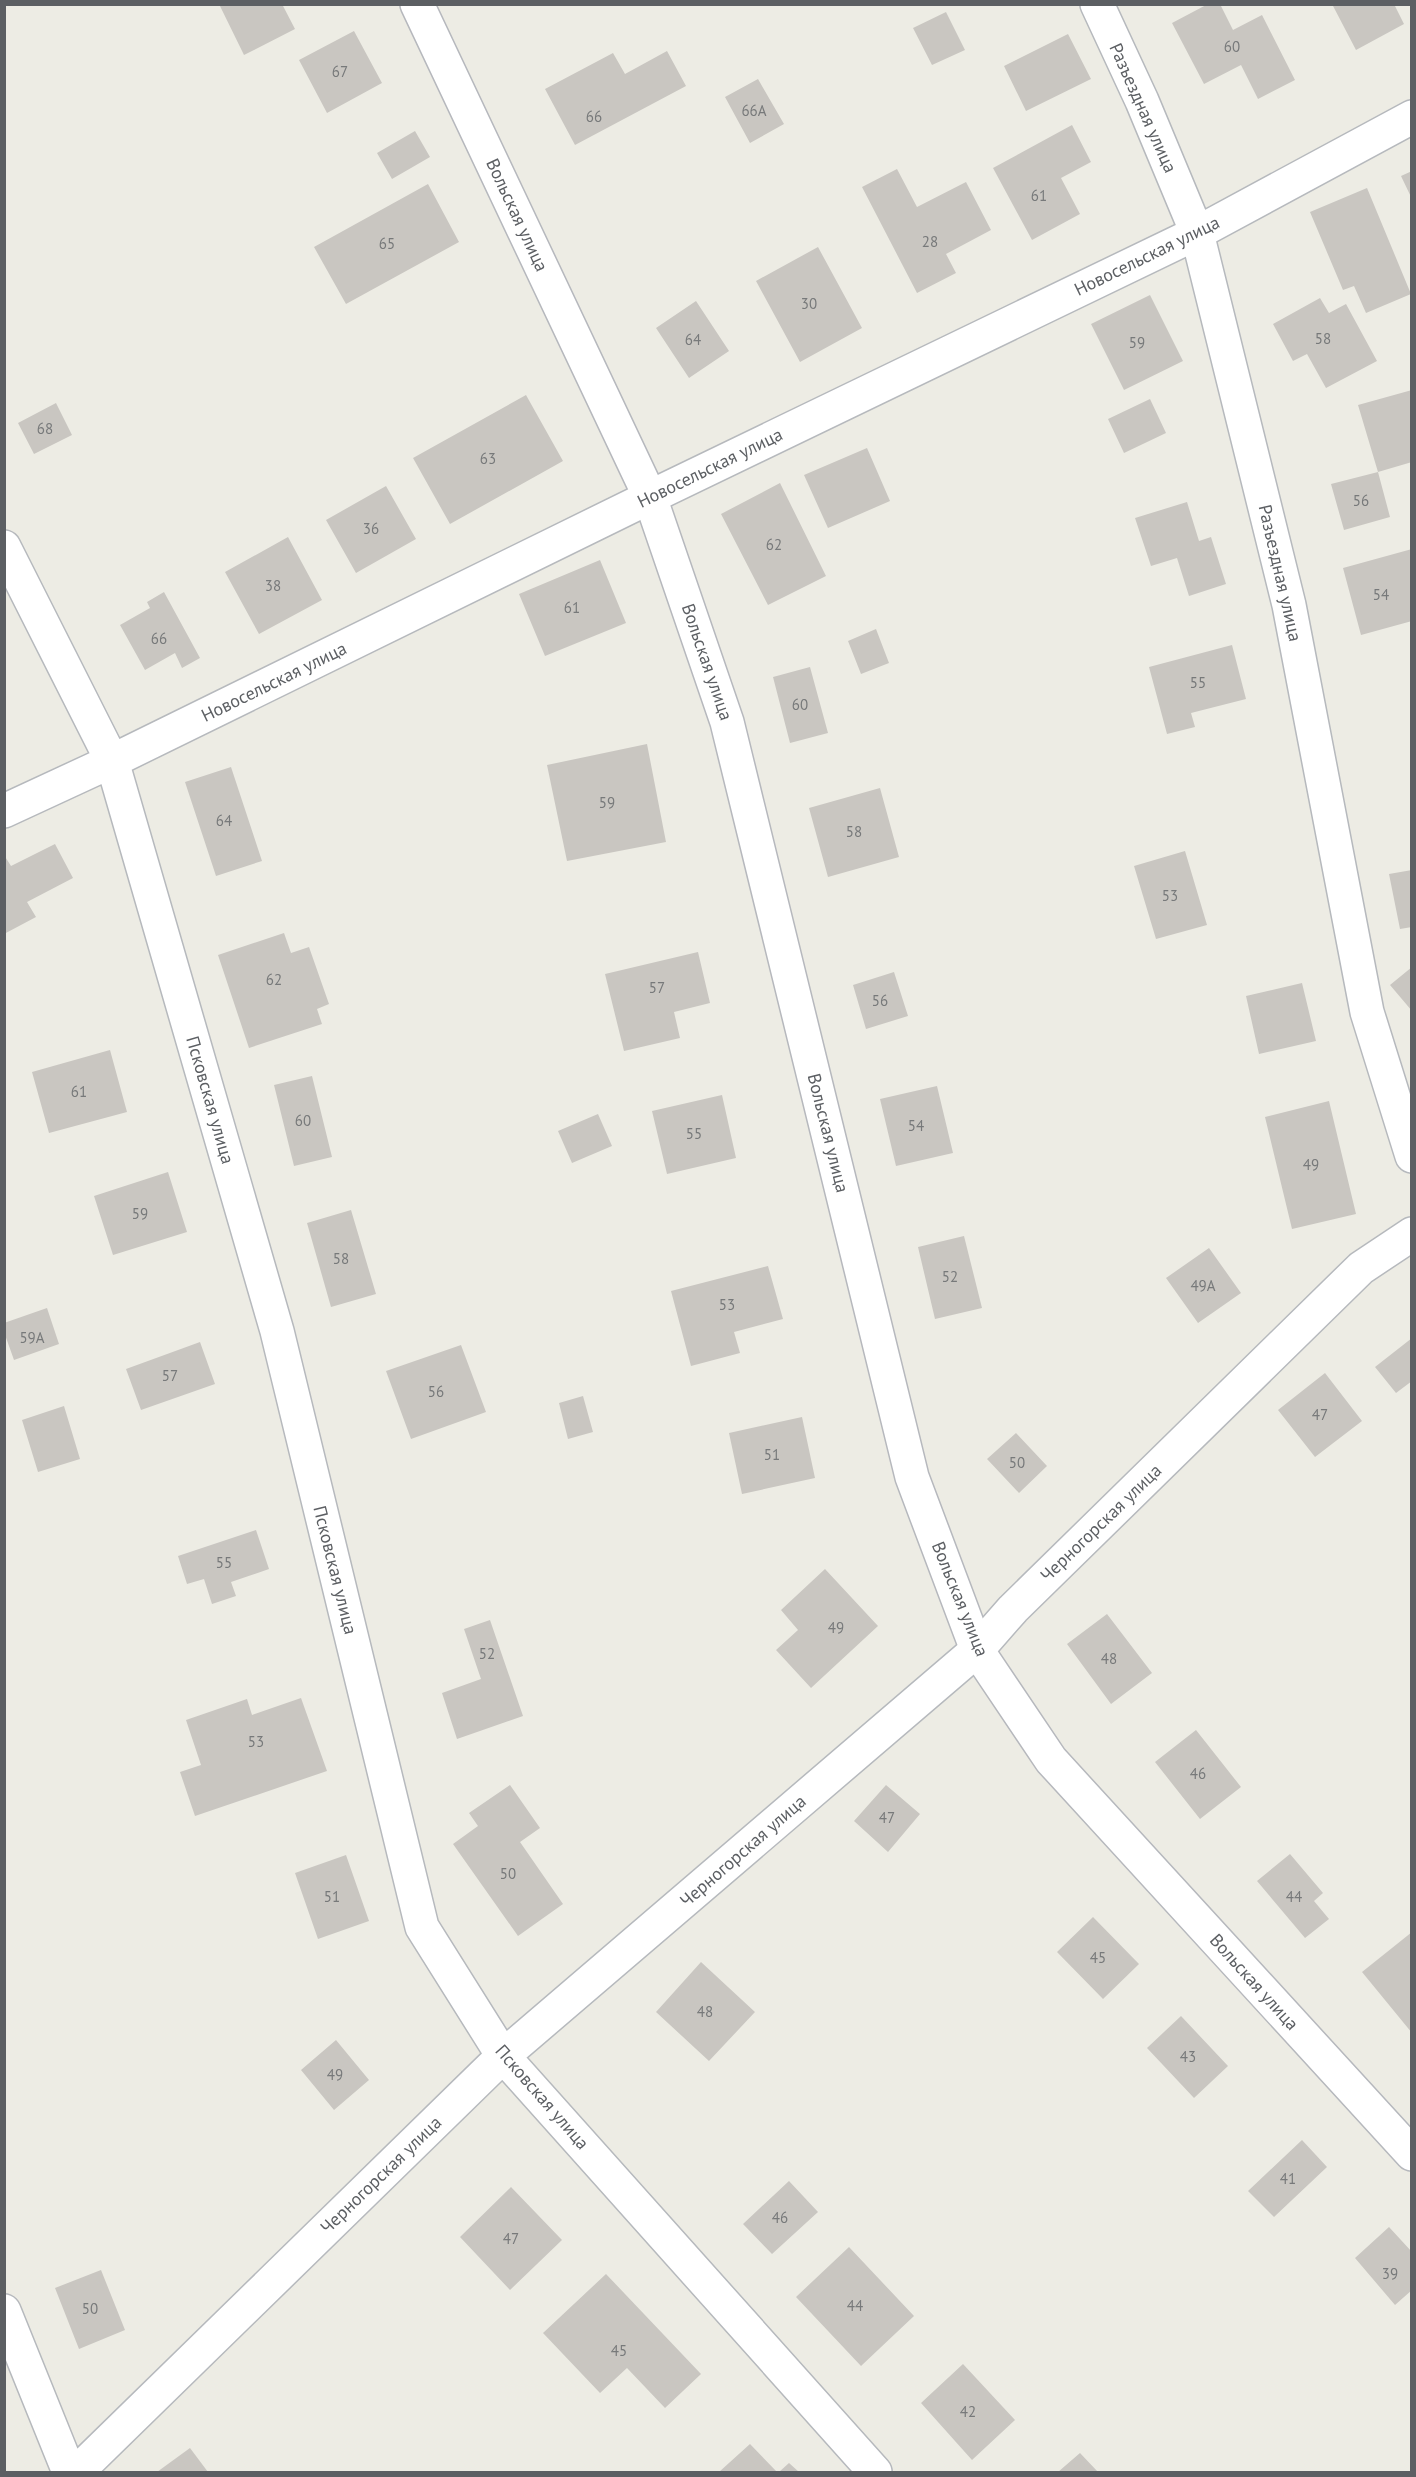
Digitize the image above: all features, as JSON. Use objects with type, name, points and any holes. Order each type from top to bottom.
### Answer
[{"type":"street","name":"Вольская улица","points":[[417,4],[650,497],[727,722],[912,1477],[977,1650],[1051,1760],[1412,2154]]},
{"type":"street","name":"Разъездная улица","points":[[1097,4],[1142,101],[1197,233],[1289,604],[1367,1012],[1412,1156]]},
{"type":"street","name":"Новосельская улица","points":[[4,811],[112,761],[650,497],[1197,233],[1412,117]]},
{"type":"street","name":"Псковская улица","points":[[4,547],[112,761],[277,1330],[422,1927],[503,2056],[875,2472]]},
{"type":"street","name":"Черногорская улица","points":[[77,2472],[503,2056],[977,1650],[1013,1609],[1361,1268],[1412,1234]]},
{"type":"street","points":[[4,2311],[69,2472]]},
{"type":"building","points":[[219,4],[282,4],[295,29],[244,55]]},
{"type":"building","points":[[1208,4],[1220,4],[1233,30],[1262,15],[1295,80],[1258,99],[1241,65],[1204,84],[1172,23]]},
{"type":"building","points":[[1332,4],[1394,4],[1404,24],[1356,50]]},
{"type":"building","points":[[946,12],[965,50],[932,65],[913,28]]},
{"type":"building","points":[[354,31],[382,83],[327,113],[299,60]]},
{"type":"building","points":[[1068,34],[1091,79],[1026,111],[1004,66]]},
{"type":"building","points":[[667,51],[686,86],[575,145],[545,89],[613,53],[625,74]]},
{"type":"building","points":[[758,79],[784,124],[750,143],[725,97]]},
{"type":"building","points":[[1072,125],[1091,162],[1061,178],[1080,214],[1032,240],[993,168]]},
{"type":"building","points":[[415,131],[430,157],[392,179],[377,153]]},
{"type":"building","points":[[897,169],[917,207],[966,182],[991,230],[946,254],[956,273],[917,293],[862,187]]},
{"type":"building","points":[[1412,171],[1412,199],[1401,176]]},
{"type":"building","points":[[428,184],[459,242],[346,304],[314,247]]},
{"type":"building","points":[[1367,188],[1411,294],[1366,313],[1354,286],[1343,290],[1310,212]]},
{"type":"building","points":[[818,247],[862,328],[800,362],[756,281]]},
{"type":"building","points":[[1150,295],[1183,361],[1124,390],[1091,324]]},
{"type":"building","points":[[1320,298],[1329,313],[1346,304],[1377,361],[1326,388],[1307,354],[1293,361],[1273,324]]},
{"type":"building","points":[[696,301],[729,351],[689,378],[656,328]]},
{"type":"building","points":[[1412,390],[1412,462],[1378,472],[1358,405]]},
{"type":"building","points":[[526,395],[563,461],[450,524],[413,458]]},
{"type":"building","points":[[1150,399],[1166,433],[1124,453],[1108,419]]},
{"type":"building","points":[[56,403],[72,435],[34,454],[18,423]]},
{"type":"building","points":[[867,448],[890,501],[828,528],[804,475]]},
{"type":"building","points":[[1378,472],[1390,517],[1344,530],[1331,484]]},
{"type":"building","points":[[780,483],[826,576],[768,605],[721,514]]},
{"type":"building","points":[[386,486],[416,539],[356,573],[326,520]]},
{"type":"building","points":[[1187,502],[1199,541],[1211,537],[1226,584],[1189,596],[1177,558],[1151,566],[1135,518]]},
{"type":"building","points":[[288,537],[322,600],[259,634],[225,572]]},
{"type":"building","points":[[1412,549],[1412,621],[1361,635],[1343,568]]},
{"type":"building","points":[[600,560],[626,623],[545,656],[519,594]]},
{"type":"building","points":[[164,592],[200,658],[182,668],[175,653],[145,670],[120,625],[150,608],[147,602]]},
{"type":"building","points":[[876,629],[889,663],[861,674],[848,641]]},
{"type":"building","points":[[1232,645],[1246,699],[1191,713],[1195,727],[1167,734],[1149,667]]},
{"type":"building","points":[[810,667],[828,733],[790,743],[773,677]]},
{"type":"building","points":[[647,744],[666,842],[567,861],[547,765]]},
{"type":"building","points":[[231,767],[262,861],[216,876],[185,782]]},
{"type":"building","points":[[880,788],[899,857],[828,877],[809,808]]},
{"type":"building","points":[[55,844],[73,878],[27,902],[36,917],[4,934],[4,855],[11,866]]},
{"type":"building","points":[[1185,851],[1207,925],[1156,939],[1134,866]]},
{"type":"building","points":[[1412,870],[1412,927],[1400,929],[1389,874]]},
{"type":"building","points":[[284,933],[291,953],[309,947],[329,1004],[317,1009],[322,1024],[249,1048],[218,955]]},
{"type":"building","points":[[698,952],[710,1003],[674,1012],[680,1038],[624,1051],[605,974]]},
{"type":"building","points":[[1412,967],[1412,1011],[1390,985]]},
{"type":"building","points":[[894,972],[908,1016],[866,1029],[853,985]]},
{"type":"building","points":[[1302,983],[1316,1041],[1259,1054],[1246,996]]},
{"type":"building","points":[[110,1050],[127,1112],[49,1133],[32,1072]]},
{"type":"building","points":[[312,1076],[332,1157],[294,1166],[274,1085]]},
{"type":"building","points":[[937,1086],[953,1153],[896,1166],[880,1099]]},
{"type":"building","points":[[722,1095],[736,1158],[667,1174],[652,1111]]},
{"type":"building","points":[[1329,1101],[1356,1214],[1292,1229],[1265,1117]]},
{"type":"building","points":[[598,1114],[612,1146],[572,1163],[558,1131]]},
{"type":"building","points":[[168,1172],[187,1232],[113,1255],[94,1196]]},
{"type":"building","points":[[351,1210],[376,1294],[331,1307],[307,1223]]},
{"type":"building","points":[[964,1236],[982,1308],[935,1319],[918,1247]]},
{"type":"building","points":[[1209,1248],[1241,1293],[1198,1323],[1166,1278]]},
{"type":"building","points":[[768,1266],[783,1319],[734,1332],[740,1353],[691,1366],[671,1291]]},
{"type":"building","points":[[47,1308],[59,1344],[14,1360],[4,1332],[4,1323]]},
{"type":"building","points":[[1412,1338],[1412,1381],[1396,1393],[1375,1367]]},
{"type":"building","points":[[200,1342],[215,1384],[141,1410],[126,1369]]},
{"type":"building","points":[[461,1345],[486,1412],[411,1439],[386,1371]]},
{"type":"building","points":[[1325,1373],[1362,1421],[1315,1457],[1278,1410]]},
{"type":"building","points":[[583,1396],[593,1432],[568,1439],[559,1403]]},
{"type":"building","points":[[64,1406],[80,1459],[38,1472],[22,1420]]},
{"type":"building","points":[[802,1417],[815,1478],[742,1494],[729,1433]]},
{"type":"building","points":[[1016,1433],[1047,1466],[1019,1493],[987,1459]]},
{"type":"building","points":[[256,1530],[269,1569],[231,1582],[236,1596],[212,1604],[204,1579],[187,1584],[178,1556]]},
{"type":"building","points":[[825,1569],[878,1626],[811,1688],[776,1650],[798,1630],[781,1610]]},
{"type":"building","points":[[1107,1614],[1152,1673],[1111,1704],[1067,1644]]},
{"type":"building","points":[[490,1620],[523,1716],[457,1739],[442,1693],[481,1679],[464,1629]]},
{"type":"building","points":[[301,1698],[327,1771],[195,1816],[180,1772],[201,1765],[186,1720],[247,1699],[252,1715]]},
{"type":"building","points":[[1196,1730],[1241,1787],[1200,1819],[1155,1762]]},
{"type":"building","points":[[510,1785],[540,1828],[520,1842],[563,1904],[518,1936],[453,1844],[478,1826],[469,1813]]},
{"type":"building","points":[[886,1785],[920,1814],[888,1852],[854,1821]]},
{"type":"building","points":[[1290,1854],[1323,1893],[1314,1901],[1329,1919],[1305,1938],[1257,1881]]},
{"type":"building","points":[[346,1855],[369,1921],[318,1939],[295,1873]]},
{"type":"building","points":[[1093,1917],[1139,1964],[1103,1999],[1057,1952]]},
{"type":"building","points":[[1412,1932],[1412,2033],[1362,1972]]},
{"type":"building","points":[[701,1962],[755,2012],[709,2061],[656,2012]]},
{"type":"building","points":[[1181,2016],[1228,2066],[1194,2098],[1147,2048]]},
{"type":"building","points":[[336,2040],[369,2080],[334,2110],[301,2070]]},
{"type":"building","points":[[1302,2140],[1327,2167],[1274,2217],[1248,2191]]},
{"type":"building","points":[[789,2181],[818,2212],[772,2254],[743,2224]]},
{"type":"building","points":[[511,2187],[562,2240],[510,2290],[460,2237]]},
{"type":"building","points":[[1389,2227],[1412,2252],[1412,2290],[1395,2305],[1355,2258]]},
{"type":"building","points":[[849,2247],[914,2316],[861,2366],[796,2297]]},
{"type":"building","points":[[101,2270],[125,2330],[79,2349],[55,2288]]},
{"type":"building","points":[[606,2274],[701,2374],[665,2408],[627,2368],[600,2393],[543,2333]]},
{"type":"building","points":[[963,2364],[1015,2420],[972,2460],[921,2403]]},
{"type":"building","points":[[750,2444],[777,2472],[719,2472]]},
{"type":"building","points":[[190,2448],[208,2472],[157,2472]]},
{"type":"building","points":[[1080,2453],[1098,2472],[1058,2472]]},
{"type":"building","points":[[789,2463],[799,2472],[779,2472]]}]
